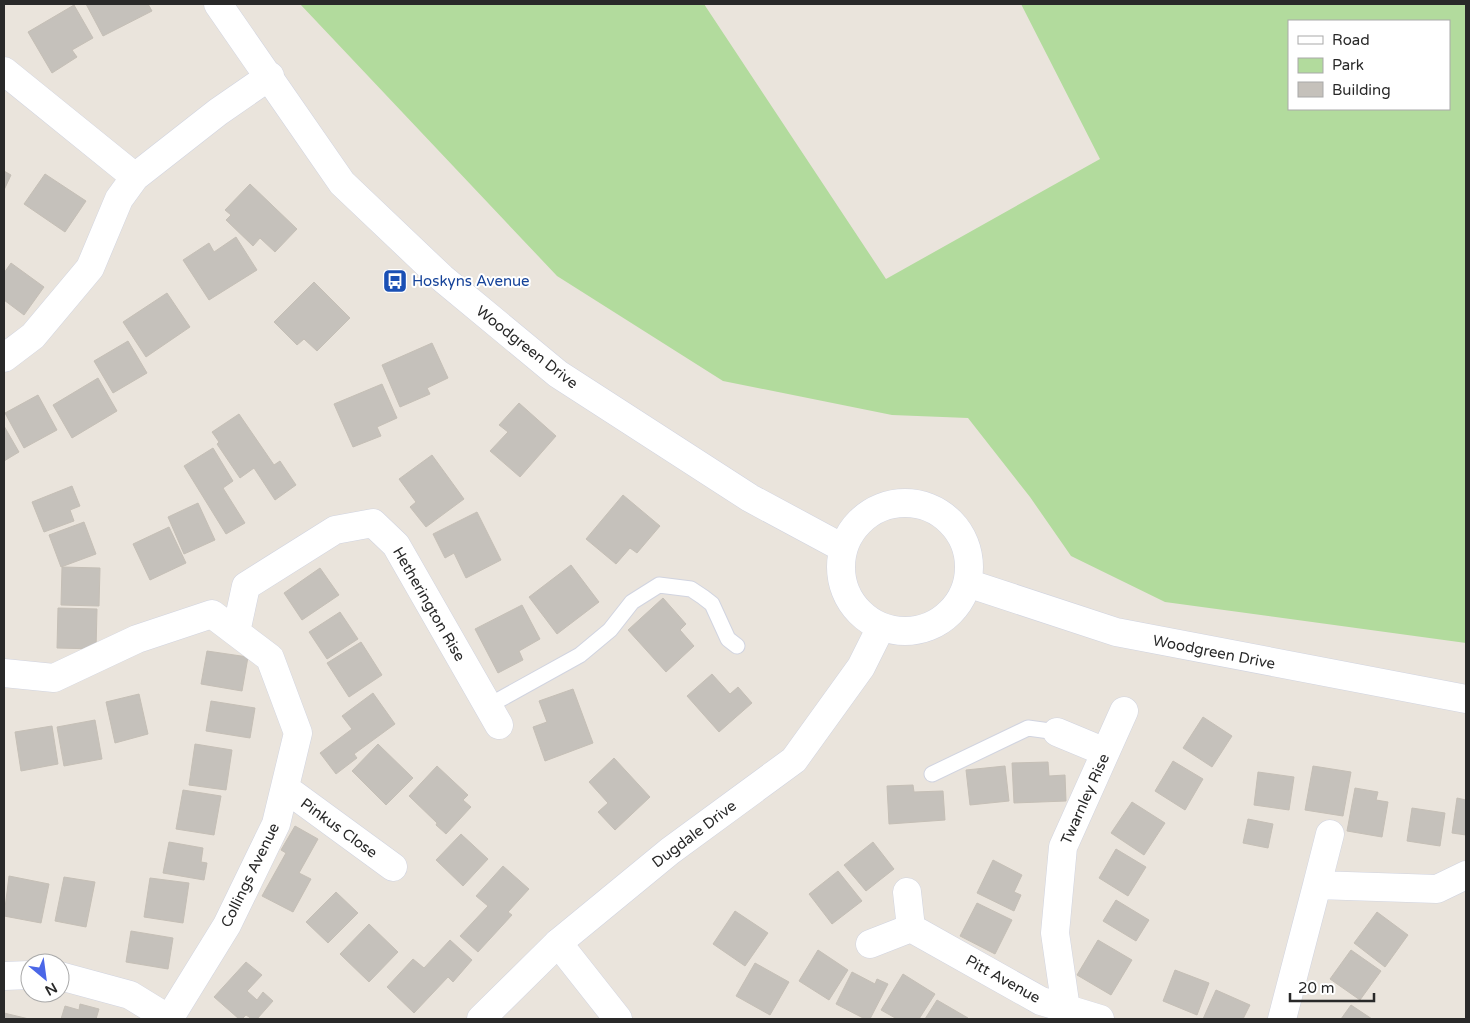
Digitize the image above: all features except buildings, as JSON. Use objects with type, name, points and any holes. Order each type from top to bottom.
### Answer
[{"type":"street","name":"Woodgreen Drive","points":[[218,4],[270,76],[342,183],[442,278],[566,380],[750,498],[844,548]]},
{"type":"street","points":[[4,71],[135,177]]},
{"type":"street","points":[[4,358],[33,336],[90,268],[119,198],[135,177],[218,112],[270,76]]},
{"type":"street","points":[[902,503],[922,506],[940,514],[954,527],[964,544],[968,563],[966,583],[960,600],[948,614],[934,624],[916,630],[898,631],[881,627],[864,617],[852,603],[843,586],[840,567],[844,548],[852,530],[866,516],[883,507],[902,503]]},
{"type":"street","name":"Hetherington Rise","points":[[236,632],[246,586],[335,530],[373,523],[396,545],[494,715]]},
{"type":"street","name":"Woodgreen Drive","points":[[966,583],[1116,632],[1466,699]]},
{"type":"street","name":"Collings Avenue","points":[[4,674],[54,678],[138,639],[212,614],[270,658],[298,733],[276,824],[227,925],[169,1019]]},
{"type":"street","name":"Dugdale Drive","points":[[481,1019],[558,943],[670,851],[794,760],[861,666],[881,627]]},
{"type":"street","name":"Twarnley Rise","points":[[1066,1009],[1055,933],[1063,847],[1124,711]]},
{"type":"street","points":[[1057,732],[1105,752]]},
{"type":"street","name":"Pinkus Close","points":[[285,788],[393,867]]},
{"type":"street","points":[[1282,1019],[1330,834]]},
{"type":"street","points":[[1317,885],[1437,889],[1466,875]]},
{"type":"street","points":[[870,944],[911,928],[907,892]]},
{"type":"street","name":"Pitt Avenue","points":[[911,928],[1041,1002],[1100,1019]]},
{"type":"street","points":[[558,943],[618,1019]]},
{"type":"street","points":[[4,976],[20,975]]},
{"type":"street","points":[[70,979],[130,995],[169,1019]]},
{"type":"lane","points":[[494,715],[580,655],[610,630],[632,602],[659,585],[691,589],[712,604],[728,639],[736,646]]},
{"type":"lane","points":[[932,774],[1028,728],[1057,732]]},
{"type":"green space","points":[[300,4],[704,4],[886,279],[1100,159],[1021,4],[1466,4],[1466,643],[1165,602],[1071,556],[1030,497],[968,418],[892,415],[723,381],[557,276]]},
{"type":"place","name":"Hoskyns Avenue","points":[[395,281]]}]
